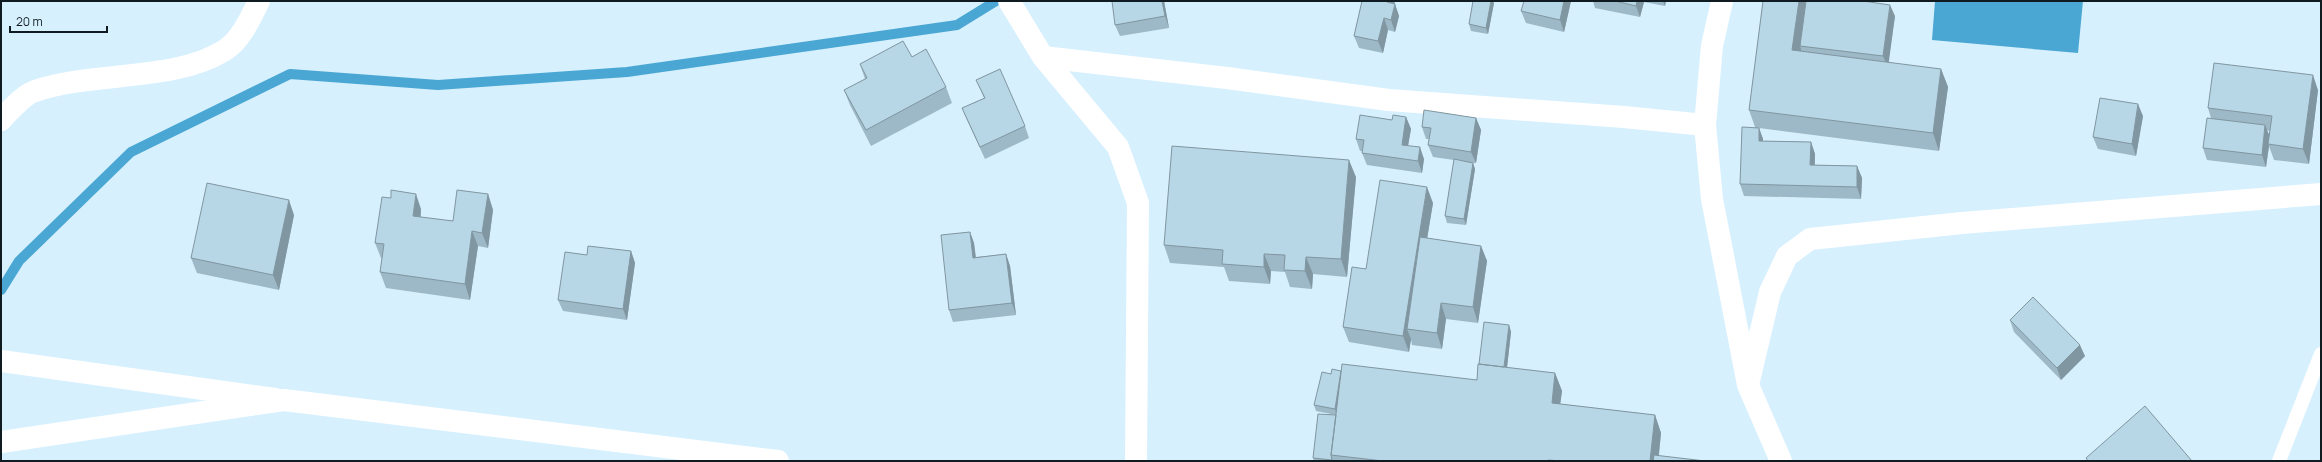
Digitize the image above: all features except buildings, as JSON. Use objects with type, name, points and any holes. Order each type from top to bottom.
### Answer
[{"type":"street","points":[[1,120],[34,91],[85,80],[192,66],[226,50],[245,28],[259,1]]},
{"type":"street","points":[[1009,1],[1025,30],[1043,57],[1118,147],[1138,203],[1136,461]]},
{"type":"street","points":[[1722,1],[1712,46],[1705,125],[1712,199],[1748,385],[1781,461]]},
{"type":"street","points":[[1043,57],[1227,78],[1389,100],[1624,117],[1705,125]]},
{"type":"street","points":[[1748,385],[1770,292],[1787,256],[1810,239],[1970,222],[2321,194]]},
{"type":"street","points":[[1,361],[284,400],[778,461]]},
{"type":"street","points":[[1,442],[284,400]]},
{"type":"lane","points":[[2279,461],[2321,354]]},
{"type":"water","points":[[1935,1],[2083,1],[2078,53],[1932,40]]},
{"type":"waterway","points":[[1,290],[19,261],[131,152],[290,74],[438,85],[627,72],[957,25],[996,1]]}]
